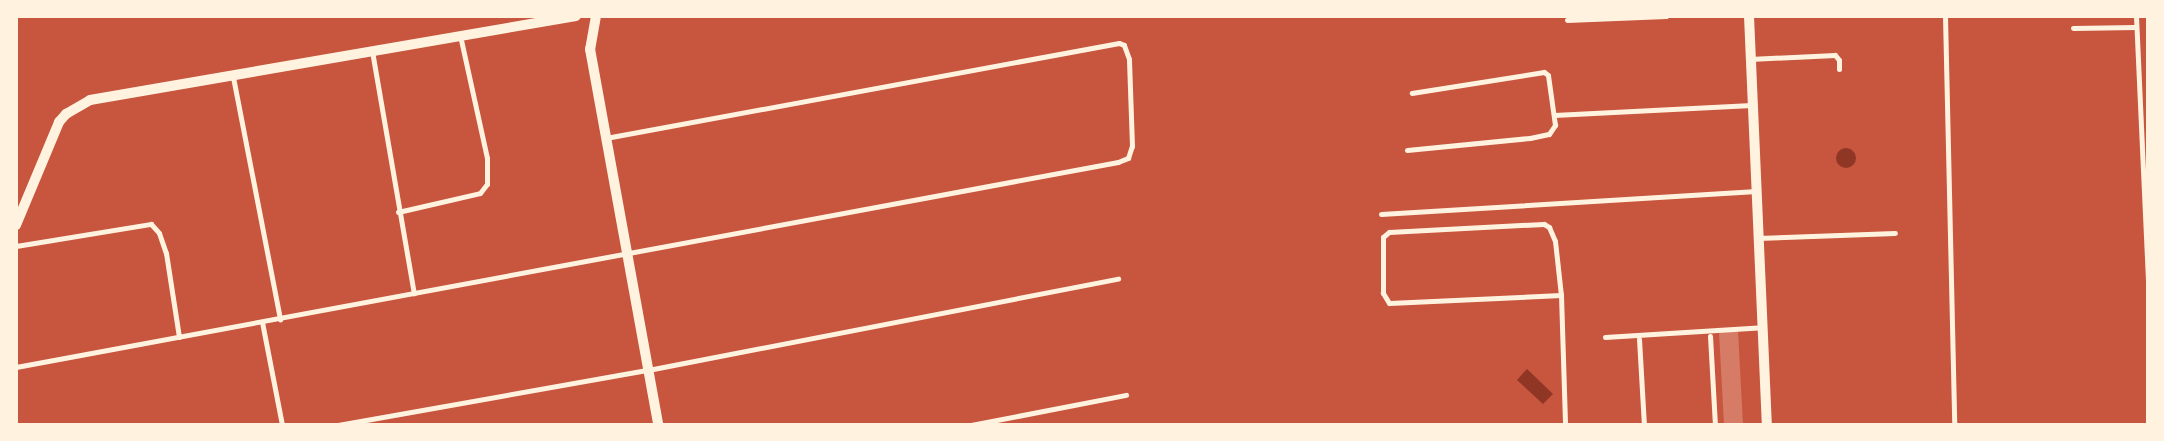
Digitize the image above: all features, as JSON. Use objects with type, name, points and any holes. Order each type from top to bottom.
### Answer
[{"type":"main road","points":[[16,225],[53,133],[66,114],[79,105],[100,98],[233,77],[460,34],[576,16]]},
{"type":"main road","points":[[596,16],[590,49],[658,425]]},
{"type":"main road","points":[[1749,16],[1756,238],[1767,425]]},
{"type":"street","points":[[1567,20],[1666,16]]},
{"type":"street","points":[[1945,16],[1954,425]]},
{"type":"street","points":[[2136,16],[2148,284]]},
{"type":"street","points":[[2073,28],[2136,27]]},
{"type":"street","points":[[398,212],[480,192],[487,184],[486,158],[460,34]]},
{"type":"street","points":[[16,367],[880,208],[1128,158],[1132,146],[1131,92],[1127,50],[1119,43],[606,138]]},
{"type":"street","points":[[372,51],[398,212],[414,293]]},
{"type":"street","points":[[1750,59],[1835,55],[1839,60],[1839,69]]},
{"type":"street","points":[[1407,150],[1549,134],[1554,128],[1548,75],[1544,72],[1412,93]]},
{"type":"street","points":[[233,77],[280,318]]},
{"type":"street","points":[[1554,115],[1752,105]]},
{"type":"street","points":[[1381,214],[1522,208],[1756,191]]},
{"type":"street","points":[[16,246],[151,224],[159,232],[166,253],[179,337]]},
{"type":"street","points":[[1561,295],[1389,303],[1383,293],[1382,237],[1389,232],[1544,224],[1554,235],[1561,295],[1566,425]]},
{"type":"street","points":[[1756,238],[1895,233]]},
{"type":"street","points":[[338,425],[648,370],[1118,280]]},
{"type":"street","points":[[262,322],[282,425]]},
{"type":"street","points":[[1606,337],[1762,327]]},
{"type":"street","points":[[1710,336],[1715,425]]},
{"type":"street","points":[[1640,339],[1644,425]]},
{"type":"street","points":[[971,425],[1126,395]]},
{"type":"shaded area","points":[[1846,148],[1853,151],[1856,158],[1853,165],[1846,168],[1839,165],[1836,158],[1839,151]]},
{"type":"shaded area","points":[[1527,369],[1553,394],[1543,404],[1517,380]]},
{"type":"building","points":[[1738,331],[1743,425],[1724,425],[1719,332]]}]
